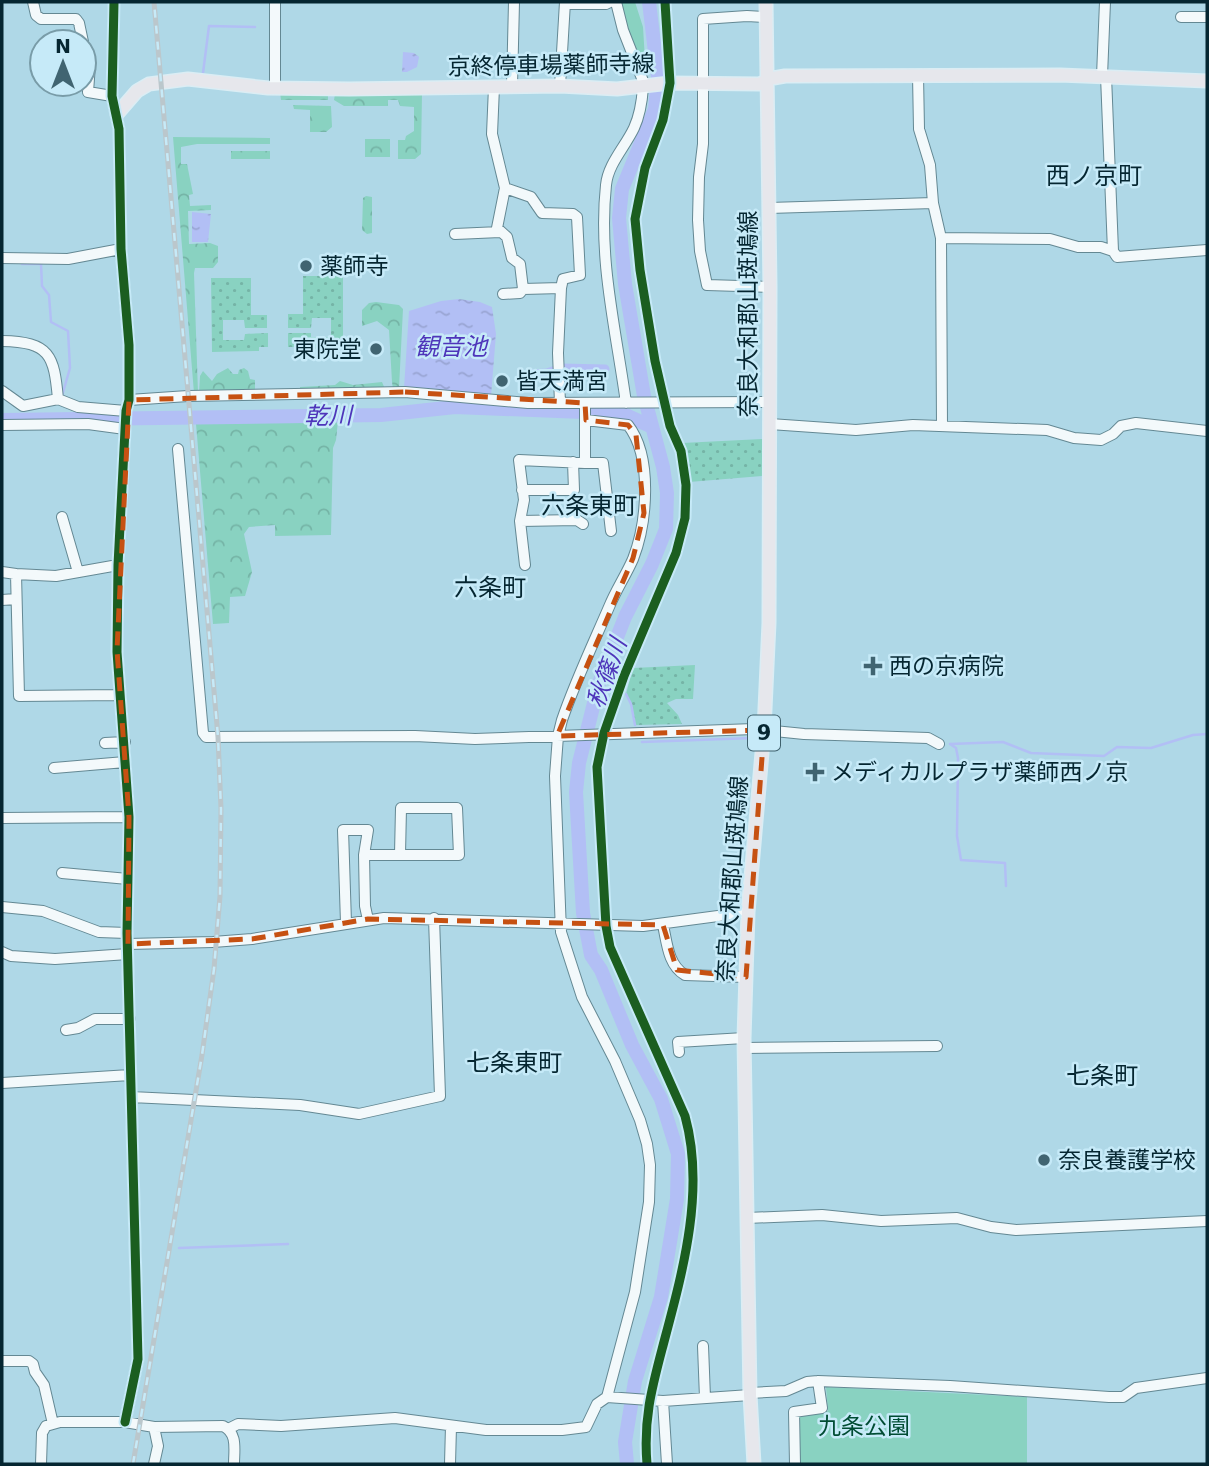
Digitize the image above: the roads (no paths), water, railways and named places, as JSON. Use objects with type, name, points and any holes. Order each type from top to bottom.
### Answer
[{"type":"main road","name":"奈良大和郡山斑鳩線","points":[[754,1464],[750,1394],[744,1043],[748,912],[764,730],[769,623],[770,287],[766,2]]},
{"type":"main road","name":"京終停車場薬師寺線","points":[[117,114],[136,91],[149,84],[188,79],[275,87],[407,89],[512,86],[617,89],[670,83],[760,84],[768,79],[785,76],[1104,76],[1207,81]]},
{"type":"street","points":[[33,2],[36,15],[41,19],[75,19],[80,28]]},
{"type":"street","points":[[114,2],[112,96],[117,114],[121,249],[129,345],[129,400],[126,411],[118,565],[117,652],[129,817],[130,1075],[138,1359],[125,1422]]},
{"type":"street","points":[[275,2],[275,87]]},
{"type":"street","points":[[512,86],[514,2]]},
{"type":"street","points":[[560,86],[565,3],[610,2]]},
{"type":"street","points":[[615,2],[645,86],[634,129],[612,165],[606,183],[604,261],[626,403]]},
{"type":"street","points":[[1105,2],[1104,76],[1113,251],[1117,257],[1207,250]]},
{"type":"street","points":[[766,17],[703,19],[704,83],[698,220],[700,251],[707,285],[770,287]]},
{"type":"street","points":[[1181,18],[1207,18]]},
{"type":"street","points":[[918,75],[919,129],[930,165],[933,204],[941,238],[942,426]]},
{"type":"street","points":[[494,87],[492,134],[505,188],[497,228],[507,237],[512,258],[520,264],[523,289]]},
{"type":"street","points":[[98,94],[112,96]]},
{"type":"street","points":[[505,188],[531,197],[542,213],[573,214],[577,217],[580,275],[563,279],[561,288],[558,353],[560,403]]},
{"type":"street","points":[[769,208],[933,204]]},
{"type":"street","points":[[455,234],[500,232]]},
{"type":"street","points":[[941,238],[1050,239],[1078,247],[1101,247],[1113,251]]},
{"type":"street","points":[[2,258],[68,259],[121,249]]},
{"type":"street","points":[[503,294],[520,293],[523,289],[561,288]]},
{"type":"street","points":[[2,341],[38,347],[50,357],[54,363],[58,399]]},
{"type":"street","points":[[2,391],[23,406],[58,399],[78,407],[126,411]]},
{"type":"street","points":[[129,400],[188,396],[405,392],[528,403],[769,402]]},
{"type":"street","points":[[585,403],[586,463]]},
{"type":"street","points":[[586,420],[628,425],[636,435],[643,468],[644,513],[633,558],[612,599],[568,704],[560,736],[555,776],[567,956],[582,997],[615,1061],[640,1120],[650,1165],[649,1202],[635,1292],[610,1397]]},
{"type":"street","points":[[769,424],[856,430],[913,425],[1047,430],[1074,438],[1101,440],[1121,426],[1136,423],[1207,431]]},
{"type":"street","points":[[2,425],[88,424],[125,429]]},
{"type":"street","points":[[178,449],[203,733],[206,737],[402,736],[475,739],[764,730],[928,738],[939,744]]},
{"type":"street","points":[[525,565],[520,521],[524,500],[519,460],[603,463],[611,531]]},
{"type":"street","points":[[522,490],[575,491],[573,461]]},
{"type":"street","points":[[62,517],[78,572]]},
{"type":"street","points":[[520,521],[577,520],[583,524]]},
{"type":"street","points":[[2,572],[56,576],[118,565]]},
{"type":"street","points":[[16,574],[19,696],[120,695]]},
{"type":"street","points":[[2,600],[16,599]]},
{"type":"street","points":[[105,743],[125,742]]},
{"type":"street","points":[[54,768],[125,762]]},
{"type":"street","points":[[364,855],[458,855],[457,808],[401,808],[400,854]]},
{"type":"street","points":[[2,818],[129,817]]},
{"type":"street","points":[[346,923],[343,830],[368,830],[364,855],[365,906],[368,920]]},
{"type":"street","points":[[62,873],[128,879]]},
{"type":"street","points":[[2,907],[43,911],[128,943]]},
{"type":"street","points":[[2,952],[11,956],[55,959],[128,943],[213,943],[368,920],[434,918],[606,926],[663,925],[748,912]]},
{"type":"street","points":[[131,1097],[300,1105],[359,1114],[440,1096],[434,918]]},
{"type":"street","points":[[663,925],[677,970],[685,975],[746,977]]},
{"type":"street","points":[[65,1030],[78,1028],[96,1019],[130,1018]]},
{"type":"street","points":[[677,1043],[937,1046]]},
{"type":"street","points":[[2,1083],[130,1075]]},
{"type":"street","points":[[747,1218],[822,1215],[881,1221],[957,1218],[990,1227],[1016,1230],[1207,1221]]},
{"type":"street","points":[[703,1346],[705,1398]]},
{"type":"street","points":[[2,1360],[29,1361],[33,1364],[44,1385],[53,1424]]},
{"type":"street","points":[[228,1429],[237,1424],[281,1426],[395,1418],[486,1430],[562,1430],[586,1427],[597,1404],[610,1397],[649,1401],[705,1398],[786,1391],[807,1382],[818,1381],[1123,1397],[1136,1388],[1207,1378]]},
{"type":"street","points":[[795,1464],[794,1412],[822,1408],[818,1381]]},
{"type":"street","points":[[663,1401],[667,1464]]},
{"type":"street","points":[[41,1464],[42,1433],[46,1426],[125,1422],[154,1427],[223,1426],[234,1436],[234,1464]]},
{"type":"street","points":[[450,1426],[450,1464]]},
{"type":"street","points":[[154,1427],[158,1446],[154,1464]]},
{"type":"water","points":[[403,52],[414,53],[419,57],[417,67],[402,72]]},
{"type":"water","points":[[192,212],[211,214],[208,242],[192,242]]},
{"type":"water","name":"観音池","points":[[459,299],[492,307],[496,334],[491,396],[404,388],[409,311],[441,301]]},
{"type":"waterway","name":"秋篠川","points":[[627,1464],[625,1442],[635,1381],[661,1297],[677,1199],[678,1154],[661,1099],[632,1045],[601,970],[591,955],[583,913],[576,792],[579,763],[599,683],[625,617],[666,529],[667,493],[663,467],[644,396],[625,284],[619,218],[622,189],[655,109],[658,77],[649,2]]},
{"type":"waterway","points":[[203,73],[209,26],[255,27]]},
{"type":"waterway","points":[[22,264],[41,264],[42,286],[49,295],[51,322],[68,331],[70,368],[62,396]]},
{"type":"waterway","points":[[531,374],[547,373],[561,368],[605,369]]},
{"type":"waterway","name":"乾川","points":[[2,420],[381,415],[455,407],[608,413],[626,415],[652,427]]},
{"type":"waterway","points":[[626,694],[635,725]]},
{"type":"waterway","points":[[950,744],[1003,742],[1031,753],[1104,756],[1117,747],[1151,748],[1193,735],[1207,734]]},
{"type":"waterway","points":[[642,742],[753,738]]},
{"type":"waterway","points":[[950,744],[956,748],[958,758],[957,836],[961,860],[1005,863],[1006,886]]},
{"type":"waterway","points":[[179,1248],[288,1244]]},
{"type":"railway","points":[[133,1464],[202,1055],[214,969],[220,896],[218,737],[154,2]]},
{"type":"place","name":"薬師寺","points":[[306,266]]},
{"type":"place","name":"東院堂","points":[[376,349]]},
{"type":"place","name":"皆天満宮","points":[[502,381]]},
{"type":"place","name":"西の京病院","points":[[873,666]]},
{"type":"place","name":"メディカルプラザ薬師西ノ京","points":[[815,772]]},
{"type":"place","name":"奈良養護学校","points":[[1044,1160]]},
{"type":"district","name":"西ノ京町","points":[[1094,176]]},
{"type":"district","name":"六条東町","points":[[589,506]]},
{"type":"district","name":"六条町","points":[[490,588]]},
{"type":"district","name":"七条東町","points":[[514,1063]]},
{"type":"district","name":"七条町","points":[[1102,1076]]},
{"type":"park label","name":"九条公園","points":[[864,1426]]}]
